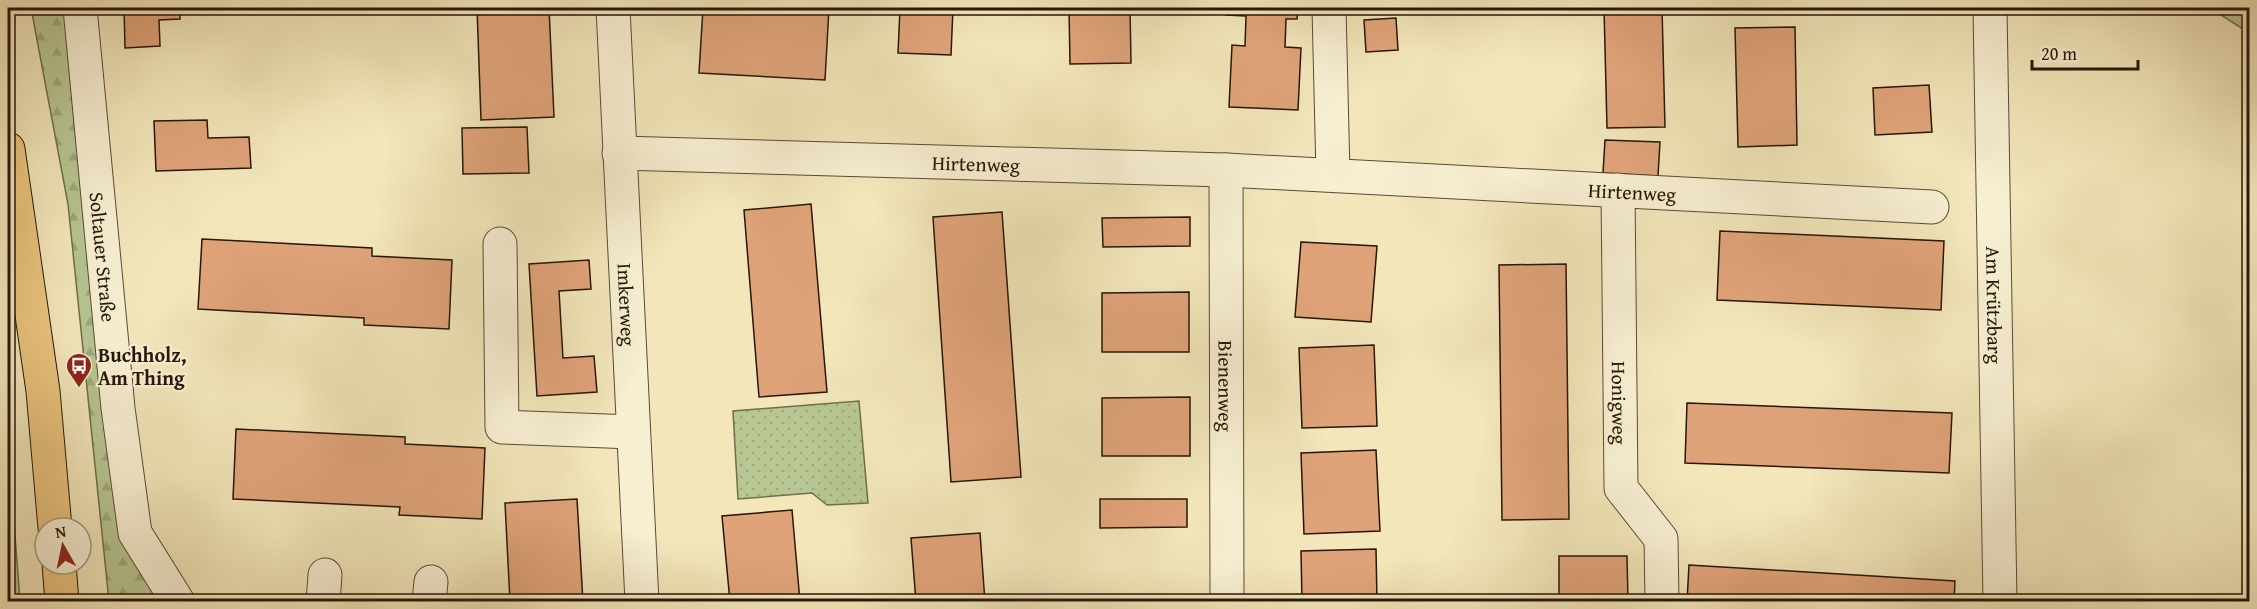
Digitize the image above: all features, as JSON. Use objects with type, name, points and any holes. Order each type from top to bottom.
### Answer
[{"type":"main road","points":[[8,149],[43,391],[54,516]]},
{"type":"main road","points":[[59,576],[62,602]]},
{"type":"street","name":"Soltauer Straße","points":[[80,8],[118,408],[135,532],[178,602]]},
{"type":"street","name":"Imkerweg","points":[[613,8],[642,602]]},
{"type":"street","points":[[1329,8],[1333,176]]},
{"type":"street","name":"Am Krützbarg","points":[[1990,8],[2000,602]]},
{"type":"street","name":"Hirtenweg","points":[[619,153],[1226,170],[1932,207]]},
{"type":"street","name":"Bienenweg","points":[[1226,170],[1227,602]]},
{"type":"street","name":"Honigweg","points":[[1618,190],[1621,488],[1661,539],[1662,602]]},
{"type":"street","points":[[500,244],[502,427],[633,432]]},
{"type":"green space","points":[[31,8],[73,8],[131,546],[157,601],[109,601],[68,204]]},
{"type":"green space","points":[[2210,8],[2249,8],[2249,33]]},
{"type":"green space","points":[[859,401],[868,503],[827,505],[812,493],[738,499],[733,411]]},
{"type":"green space","points":[[8,447],[10,469],[20,601],[8,601]]},
{"type":"building","points":[[124,8],[180,8],[180,19],[159,20],[160,46],[125,48]]},
{"type":"building","points":[[477,8],[549,8],[554,117],[481,120]]},
{"type":"building","points":[[703,8],[829,8],[825,80],[699,73]]},
{"type":"building","points":[[900,8],[953,8],[951,55],[898,53]]},
{"type":"building","points":[[1069,8],[1130,8],[1131,63],[1070,64]]},
{"type":"building","points":[[1226,8],[1298,8],[1297,19],[1286,19],[1285,47],[1301,48],[1298,110],[1229,107],[1232,45],[1245,46],[1246,16],[1226,15]]},
{"type":"building","points":[[1604,8],[1662,8],[1665,127],[1607,128]]},
{"type":"building","points":[[1396,18],[1398,50],[1366,52],[1364,20]]},
{"type":"building","points":[[1795,27],[1797,145],[1738,147],[1735,28]]},
{"type":"building","points":[[1929,85],[1932,132],[1875,135],[1873,88]]},
{"type":"building","points":[[207,120],[208,138],[249,137],[251,168],[156,171],[154,121]]},
{"type":"building","points":[[527,127],[529,173],[463,174],[462,128]]},
{"type":"building","points":[[1605,140],[1660,142],[1658,176],[1603,173]]},
{"type":"building","points":[[811,204],[827,392],[759,397],[744,210]]},
{"type":"building","points":[[1002,212],[1021,477],[951,482],[933,217]]},
{"type":"building","points":[[1190,217],[1190,246],[1103,247],[1102,218]]},
{"type":"building","points":[[1720,231],[1944,241],[1941,310],[1717,300]]},
{"type":"building","points":[[202,239],[372,248],[372,256],[452,260],[449,329],[364,325],[364,318],[198,309]]},
{"type":"building","points":[[1301,242],[1377,246],[1371,322],[1295,317]]},
{"type":"building","points":[[589,260],[591,289],[559,291],[563,358],[594,356],[597,392],[537,396],[529,264]]},
{"type":"building","points":[[1566,264],[1569,519],[1502,520],[1499,265]]},
{"type":"building","points":[[1189,292],[1189,352],[1102,352],[1102,293]]},
{"type":"building","points":[[1374,345],[1377,426],[1302,428],[1299,348]]},
{"type":"building","points":[[1190,397],[1190,456],[1102,456],[1102,398]]},
{"type":"building","points":[[1687,403],[1952,413],[1949,473],[1685,463]]},
{"type":"building","points":[[236,429],[405,437],[405,444],[485,448],[482,519],[399,515],[400,507],[233,499]]},
{"type":"building","points":[[1376,450],[1380,531],[1304,534],[1301,453]]},
{"type":"building","points":[[577,499],[583,602],[510,602],[505,503]]},
{"type":"building","points":[[1100,499],[1187,499],[1187,527],[1100,528]]},
{"type":"building","points":[[792,510],[800,602],[730,602],[722,516]]},
{"type":"building","points":[[980,533],[985,602],[916,602],[911,538]]},
{"type":"building","points":[[1376,549],[1377,602],[1302,602],[1301,551]]},
{"type":"building","points":[[1559,556],[1627,556],[1628,602],[1559,602]]},
{"type":"building","points":[[1689,565],[1955,581],[1954,602],[1687,602]]},
{"type":"place","name":"Buchholz, Am Thing","points":[[79,389]]}]
